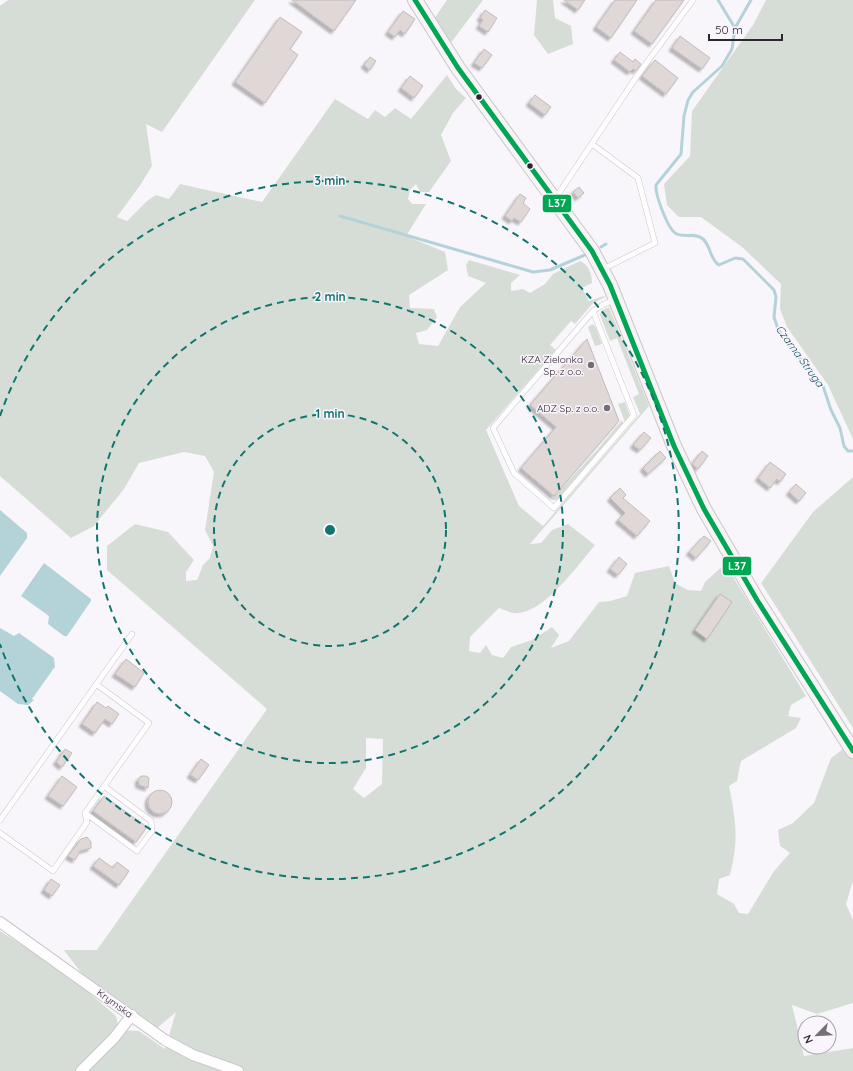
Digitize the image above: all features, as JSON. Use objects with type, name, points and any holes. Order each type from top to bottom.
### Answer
[{"type":"street","points":[[415,0],[458,68],[579,230],[603,269],[674,446],[704,509],[758,600],[853,750]]},
{"type":"street","name":"Krymska","points":[[0,922],[165,1040],[193,1055],[238,1071]]},
{"type":"street","points":[[81,1071],[114,1038],[132,1015]]},
{"type":"lane","points":[[555,198],[637,76],[693,0]]},
{"type":"lane","points":[[592,144],[638,178],[655,243],[603,269]]},
{"type":"lane","points":[[594,311],[634,415],[554,508],[514,473],[493,428],[594,311],[616,299]]},
{"type":"lane","points":[[0,820],[132,634]]},
{"type":"lane","points":[[0,833],[53,871],[87,822],[85,813],[149,723],[96,684]]},
{"type":"lane","points":[[85,813],[137,851],[152,831],[151,821],[104,786]]},
{"type":"shaded area","points":[[8,0],[255,0],[162,132],[146,124],[152,166],[117,217],[127,221],[147,201],[156,195],[169,199],[180,184],[262,202],[335,99],[368,119],[375,110],[385,117],[395,108],[411,119],[447,75],[456,89],[466,98],[453,113],[441,135],[451,161],[429,192],[420,192],[416,184],[410,190],[408,199],[412,204],[426,204],[406,236],[445,252],[448,270],[409,295],[410,308],[434,309],[437,317],[427,330],[416,333],[419,344],[438,346],[460,307],[486,283],[468,276],[466,265],[469,260],[520,275],[511,283],[511,291],[523,289],[530,293],[545,284],[553,274],[580,261],[588,267],[591,273],[592,283],[582,288],[589,301],[604,296],[605,297],[593,303],[575,324],[571,321],[550,345],[556,350],[486,430],[519,506],[543,526],[640,414],[633,397],[639,394],[617,338],[610,341],[600,315],[601,311],[609,307],[649,406],[530,544],[541,543],[552,530],[568,524],[595,545],[559,588],[536,606],[525,612],[514,613],[499,608],[470,637],[469,651],[480,653],[486,645],[492,655],[503,658],[511,647],[532,640],[552,627],[559,635],[551,648],[569,641],[599,602],[610,601],[627,596],[635,573],[669,566],[675,583],[688,590],[701,591],[705,582],[725,564],[806,696],[791,705],[788,716],[801,718],[796,728],[741,761],[737,781],[729,786],[736,830],[735,851],[730,875],[719,879],[717,894],[734,904],[739,913],[748,914],[774,871],[790,853],[780,846],[778,830],[793,823],[814,803],[831,758],[853,742],[853,881],[846,904],[853,920],[853,1003],[817,1014],[792,1005],[797,1026],[797,1055],[837,1055],[837,1051],[853,1048],[853,1071],[0,1071],[0,931],[67,974],[116,1016],[119,1030],[139,1031],[165,1049],[176,1012],[157,1028],[82,974],[64,950],[97,950],[267,709],[107,570],[107,546],[135,524],[168,532],[194,560],[186,572],[186,581],[197,580],[203,565],[210,558],[213,546],[205,530],[214,472],[205,456],[184,452],[139,463],[124,489],[94,526],[71,538],[0,476],[0,6]],"holes":[[[366,738],[383,739],[382,784],[364,798],[353,789],[366,768]]]},
{"type":"shaded area","points":[[447,0],[483,0],[450,44],[434,19]]},
{"type":"shaded area","points":[[537,0],[553,0],[555,18],[571,26],[573,44],[548,54],[534,35]]},
{"type":"shaded area","points":[[766,0],[853,0],[853,439],[828,385],[787,327],[780,309],[781,284],[742,247],[701,217],[679,217],[667,205],[664,184],[690,156],[692,111],[753,25]]},
{"type":"shaded area","points":[[592,324],[596,327],[602,344],[595,346],[588,327]]},
{"type":"shaded area","points":[[625,402],[630,416],[625,422],[618,404]]},
{"type":"shaded area","points":[[622,420],[623,424],[557,500],[553,500],[552,499],[598,449]]},
{"type":"shaded area","points":[[853,477],[853,728],[761,583],[813,512]]},
{"type":"water","points":[[0,510],[27,533],[27,538],[0,576]]},
{"type":"water","points":[[44,563],[91,599],[67,636],[64,636],[48,624],[49,616],[21,596]]},
{"type":"water","points":[[0,628],[14,636],[19,633],[54,658],[55,668],[32,699],[34,700],[28,705],[18,704],[0,691]]},
{"type":"building","points":[[292,0],[356,0],[334,31]]},
{"type":"building","points":[[564,0],[585,0],[578,10]]},
{"type":"building","points":[[615,0],[637,0],[611,38],[596,27]]},
{"type":"building","points":[[656,0],[684,0],[652,44],[634,31]]},
{"type":"building","points":[[485,10],[497,18],[488,32],[479,26],[483,20],[480,18]]},
{"type":"building","points":[[403,11],[415,19],[405,34],[400,30],[395,37],[388,32]]},
{"type":"building","points":[[280,17],[302,32],[290,49],[298,55],[265,103],[235,82]]},
{"type":"building","points":[[680,36],[710,58],[702,69],[672,48]]},
{"type":"building","points":[[484,49],[492,55],[482,68],[474,63]]},
{"type":"building","points":[[620,52],[633,62],[635,59],[641,64],[636,71],[633,69],[630,72],[614,60]]},
{"type":"building","points":[[370,57],[376,61],[370,70],[364,65]]},
{"type":"building","points":[[655,60],[678,78],[666,94],[642,76]]},
{"type":"building","points":[[410,76],[423,86],[414,98],[401,88]]},
{"type":"building","points":[[535,95],[551,107],[545,115],[529,103]]},
{"type":"building","points":[[579,187],[584,193],[578,198],[573,192]]},
{"type":"building","points":[[520,194],[526,198],[523,203],[530,209],[521,222],[514,218],[512,221],[505,216]]},
{"type":"building","points":[[587,339],[619,421],[554,496],[521,468],[556,427],[530,405]]},
{"type":"building","points":[[644,432],[651,438],[640,450],[633,445]]},
{"type":"building","points":[[660,451],[666,458],[648,474],[643,468]]},
{"type":"building","points":[[702,451],[708,456],[698,469],[692,464]]},
{"type":"building","points":[[770,462],[786,474],[780,482],[777,479],[770,488],[758,478]]},
{"type":"building","points":[[796,484],[806,493],[799,501],[789,492]]},
{"type":"building","points":[[620,488],[626,495],[623,498],[650,521],[637,536],[618,520],[625,513],[610,498]]},
{"type":"building","points":[[704,536],[711,541],[696,558],[689,552]]},
{"type":"building","points":[[619,557],[627,564],[618,575],[610,569]]},
{"type":"building","points":[[720,594],[732,602],[707,639],[695,630]]},
{"type":"building","points":[[126,659],[144,673],[135,687],[115,674]]},
{"type":"building","points":[[97,702],[106,708],[108,706],[119,714],[112,724],[105,719],[95,733],[82,724]]},
{"type":"building","points":[[65,749],[72,753],[62,767],[56,762]]},
{"type":"building","points":[[201,759],[209,765],[198,780],[190,775]]},
{"type":"building","points":[[62,776],[77,787],[63,806],[48,796]]},
{"type":"building","points":[[141,776],[146,776],[149,778],[148,788],[139,785],[138,780]]},
{"type":"building","points":[[160,790],[168,794],[172,802],[168,810],[160,814],[152,810],[148,802],[152,794]]},
{"type":"building","points":[[104,796],[147,827],[136,842],[93,811]]},
{"type":"building","points":[[87,837],[91,842],[91,848],[80,851],[75,860],[68,856],[81,839]]},
{"type":"building","points":[[99,858],[113,868],[117,862],[129,871],[119,885],[93,866]]},
{"type":"building","points":[[51,879],[60,885],[52,896],[44,890]]},
{"type":"waterway","name":"Czarna Struga","points":[[718,0],[735,28],[732,49],[722,66],[693,92],[688,100],[684,116],[681,154],[656,185],[660,204],[666,220],[673,231],[680,235],[697,236],[703,239],[708,245],[714,260],[719,265],[735,258],[743,259],[774,290],[776,297],[774,317],[778,329],[795,353],[823,386],[831,410],[840,428],[844,446],[848,451],[853,451]]},
{"type":"waterway","points":[[735,28],[751,0]]},
{"type":"waterway","points":[[340,216],[533,272],[550,270],[587,254]]},
{"type":"waterway","points":[[601,247],[606,244]]},
{"type":"transit line","name":"L37","points":[[415,0],[458,68],[592,251],[610,285],[674,446],[704,509],[757,600],[853,751]]},
{"type":"place","name":"KZA Zielonka Sp. z o.o.","points":[[591,365]]},
{"type":"place","name":"ADZ Sp. z o.o.","points":[[607,408]]}]
